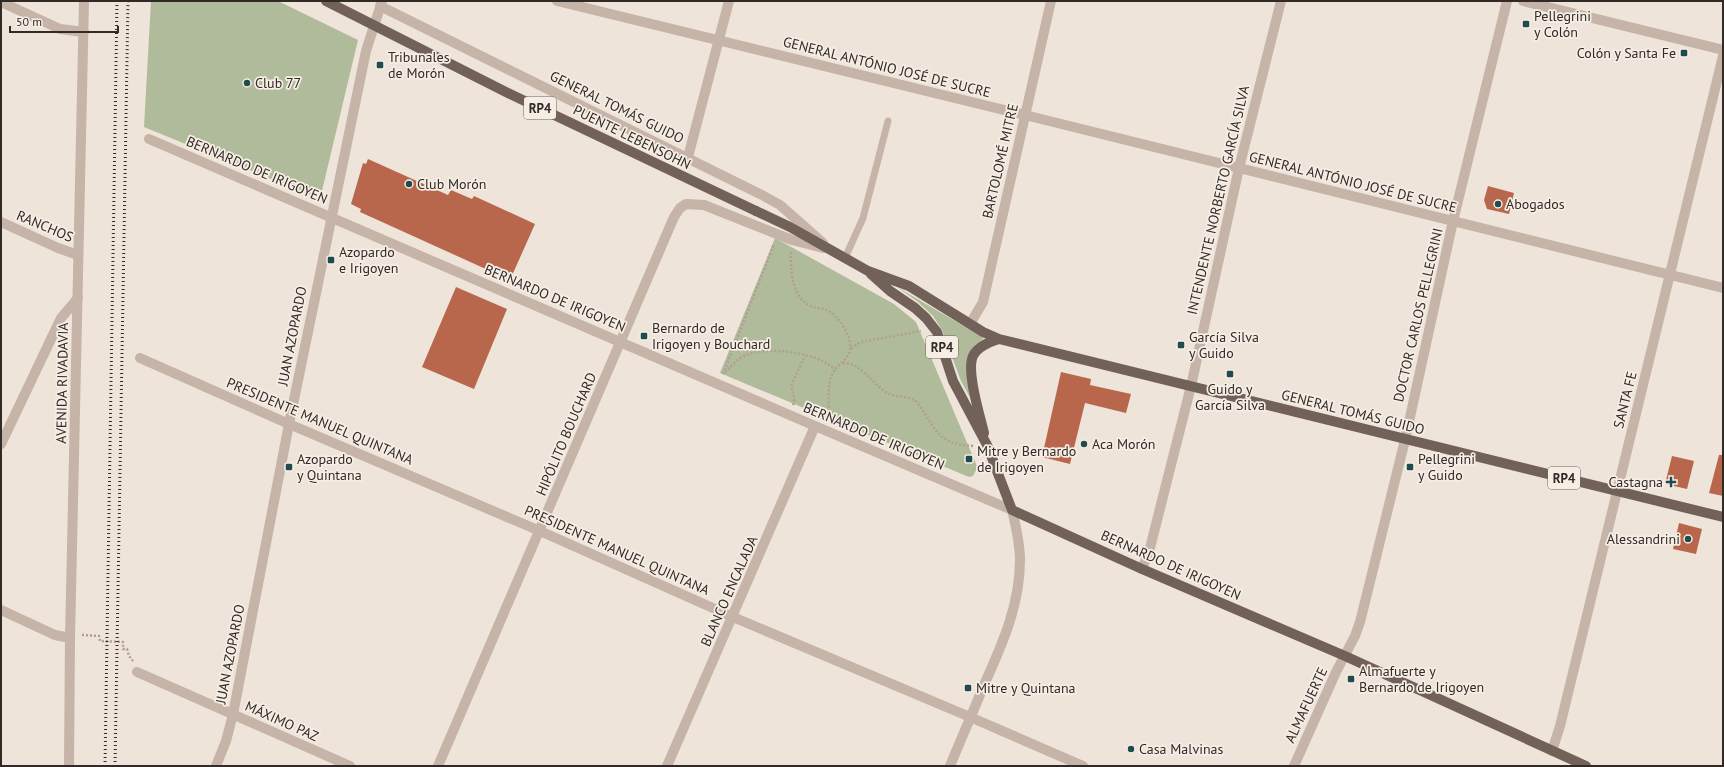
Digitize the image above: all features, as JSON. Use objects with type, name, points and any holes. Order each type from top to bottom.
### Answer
[{"type":"main road","name":"PUENTE LEBENSOHN","points":[[326,1],[510,94],[756,211]]},
{"type":"main road","name":"GENERAL TOMÁS GUIDO","points":[[756,211],[868,271],[909,286],[970,324],[999,339],[1723,517]]},
{"type":"main road","name":"RP4","points":[[868,271],[890,291],[915,308],[931,324],[941,341],[953,381],[987,445],[1012,510]]},
{"type":"main road","points":[[987,445],[971,365],[973,356],[984,345],[999,339]]},
{"type":"main road","name":"BERNARDO DE IRIGOYEN","points":[[1012,510],[1142,569],[1345,656],[1586,766]]},
{"type":"street","name":"AVENIDA RIVADAVIA","points":[[69,766],[70,638],[84,1]]},
{"type":"street","name":"GENERAL ANTÓNIO JOSÉ DE SUCRE","points":[[557,1],[1025,114],[1723,288]]},
{"type":"street","points":[[688,157],[729,1]]},
{"type":"street","name":"BARTOLOMÉ MITRE","points":[[970,324],[983,302],[1051,1]]},
{"type":"street","name":"INTENDENTE NORBERTO GARCÍA SILVA","points":[[1142,569],[1150,548],[1191,386],[1239,168],[1281,1]]},
{"type":"street","name":"DOCTOR CARLOS PELLEGRINI","points":[[1345,656],[1360,622],[1405,440],[1453,221],[1507,1]]},
{"type":"street","points":[[1523,1],[1723,50]]},
{"type":"street","points":[[1,2],[60,29],[84,32]]},
{"type":"street","name":"GENERAL TOMÁS GUIDO","points":[[381,3],[688,157],[780,205],[831,250]]},
{"type":"street","name":"JUAN AZOPARDO","points":[[216,766],[226,741],[233,714],[330,218],[366,51],[381,3]]},
{"type":"street","name":"SANTA FE","points":[[1552,751],[1560,726],[1723,56]]},
{"type":"street","name":"BERNARDO DE IRIGOYEN","points":[[148,139],[1012,510]]},
{"type":"street","name":"GENERAL TOMÁS GUIDO","points":[[686,204],[704,205],[792,240],[831,250]]},
{"type":"street","name":"HIPÓLITO BOUCHARD","points":[[438,766],[674,217],[680,208],[686,204]]},
{"type":"street","name":"RANCHOS","points":[[1,222],[58,248],[78,255]]},
{"type":"street","points":[[1,444],[60,318],[78,298]]},
{"type":"street","name":"PRESIDENTE MANUEL QUINTANA","points":[[140,358],[289,424],[540,531],[733,617],[970,716],[1083,766]]},
{"type":"street","name":"BLANCO ENCALADA","points":[[668,766],[815,426]]},
{"type":"street","points":[[950,766],[970,716],[999,652],[1013,613],[1018,587],[1020,560],[1019,540],[1012,510]]},
{"type":"street","points":[[1,610],[55,635],[70,638]]},
{"type":"street","name":"ALMAFUERTE","points":[[1294,766],[1336,672],[1345,656]]},
{"type":"street","name":"MÁXIMO PAZ","points":[[137,672],[350,766]]},
{"type":"lane","points":[[845,258],[863,218],[888,121]]},
{"type":"path","points":[[719,384],[778,234]]},
{"type":"path","points":[[792,240],[791,258],[796,288],[802,299],[809,306],[826,310],[835,316],[843,326],[851,348],[849,354],[831,377],[829,386],[831,433]]},
{"type":"path","points":[[851,348],[861,342],[922,331],[931,324]]},
{"type":"path","points":[[724,373],[744,356],[758,351],[792,352],[821,361],[835,370]]},
{"type":"path","points":[[789,415],[795,400],[791,388],[792,383],[805,356]]},
{"type":"path","points":[[843,362],[849,362],[855,366],[885,392],[916,401],[940,436],[950,442],[958,445],[987,445]]},
{"type":"path","points":[[70,638],[84,634],[99,636],[100,641],[123,642],[123,649],[127,650],[129,656],[135,662],[137,672]]},
{"type":"green space","name":"Club 77","points":[[151,1],[278,1],[358,40],[320,199],[144,127]]},
{"type":"green space","points":[[775,238],[894,304],[916,322],[976,464],[977,468],[973,476],[969,477],[720,373]]},
{"type":"green space","points":[[897,287],[984,338],[975,345],[969,354],[972,401],[961,381],[942,330],[933,316],[918,302]]},
{"type":"building","points":[[368,159],[448,195],[451,190],[472,199],[474,196],[535,224],[510,280],[360,212],[361,209],[351,204],[363,163],[366,164]]},
{"type":"building","name":"Abogados","points":[[1488,186],[1514,193],[1509,214],[1487,209],[1484,200]]},
{"type":"building","points":[[456,287],[507,309],[474,389],[422,367]]},
{"type":"building","points":[[1061,372],[1091,379],[1090,385],[1131,394],[1126,413],[1085,403],[1070,464],[1042,457]]},
{"type":"building","points":[[1719,455],[1723,455],[1723,496],[1709,493]]},
{"type":"building","points":[[1672,456],[1694,461],[1687,489],[1665,484]]},
{"type":"building","name":"Alessandrini","points":[[1679,523],[1702,529],[1696,554],[1673,549]]},
{"type":"railway","points":[[105,766],[117,1]]},
{"type":"railway","points":[[115,766],[128,1]]},
{"type":"place","name":"Pellegrini y Colón","points":[[1526,24]]},
{"type":"place","name":"Colón y Santa Fe","points":[[1684,53]]},
{"type":"place","name":"Tribunales de Morón","points":[[380,65]]},
{"type":"place","name":"Club 77","points":[[247,83]]},
{"type":"place","name":"Club Morón","points":[[409,184]]},
{"type":"place","name":"Abogados","points":[[1498,204]]},
{"type":"place","name":"Azopardo e Irigoyen","points":[[331,260]]},
{"type":"place","name":"Bernardo de Irigoyen y Bouchard","points":[[644,336]]},
{"type":"place","name":"García Silva y Guido","points":[[1181,345]]},
{"type":"place","name":"Guido y García Silva","points":[[1230,374]]},
{"type":"place","name":"Aca Morón","points":[[1084,444]]},
{"type":"place","name":"Mitre y Bernardo de Irigoyen","points":[[969,459]]},
{"type":"place","name":"Azopardo y Quintana","points":[[289,467]]},
{"type":"place","name":"Pellegrini y Guido","points":[[1410,467]]},
{"type":"place","name":"Castagna","points":[[1671,482]]},
{"type":"place","name":"Alessandrini","points":[[1688,539]]},
{"type":"place","name":"Almafuerte y Bernardo de Irigoyen","points":[[1351,679]]},
{"type":"place","name":"Mitre y Quintana","points":[[968,688]]},
{"type":"place","name":"Casa Malvinas","points":[[1131,749]]}]
